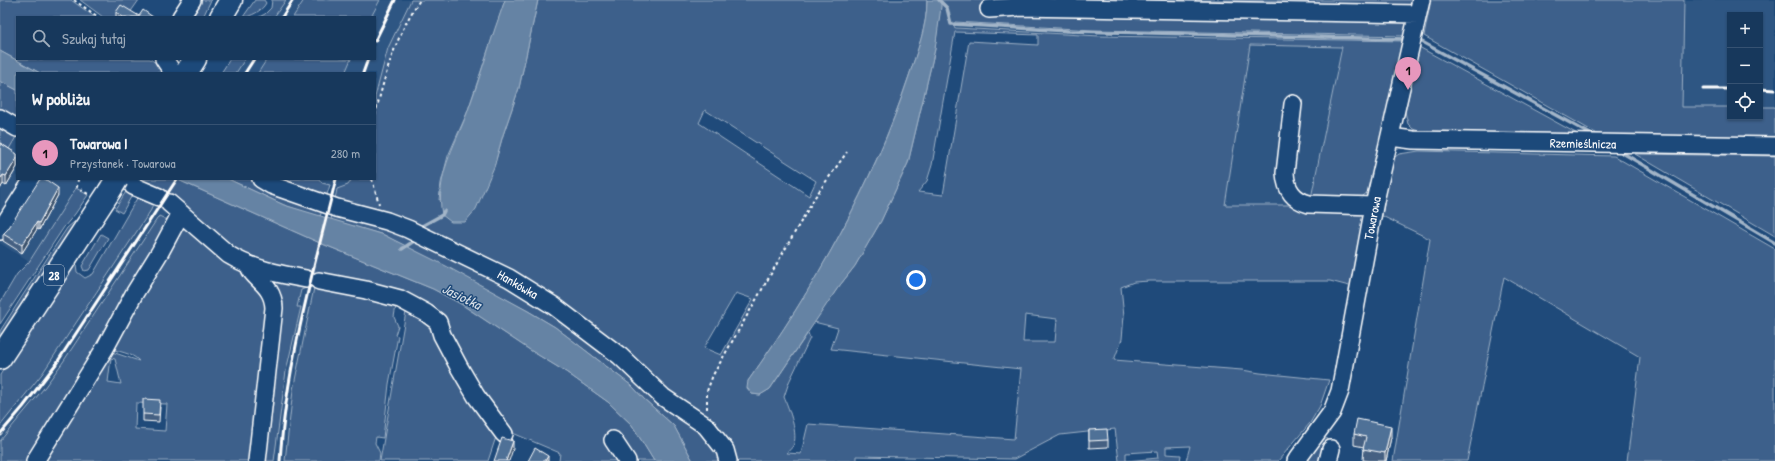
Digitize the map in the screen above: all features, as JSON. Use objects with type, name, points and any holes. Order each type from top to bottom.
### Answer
[{"type":"main road","name":"28","points":[[0,358],[113,188]]},
{"type":"street","points":[[182,16],[192,0]]},
{"type":"street","points":[[989,9],[1019,7],[1420,7]]},
{"type":"street","name":"Towarowa","points":[[1296,461],[1332,412],[1340,392],[1374,206],[1420,7]]},
{"type":"street","points":[[1293,104],[1285,173],[1286,183],[1292,195],[1304,203],[1315,205],[1374,206]]},
{"type":"street","points":[[0,118],[16,127]]},
{"type":"street","name":"Rzemieślnicza","points":[[1390,137],[1420,141],[1775,146]]},
{"type":"street","points":[[0,231],[32,180]]},
{"type":"street","name":"Hankówka","points":[[263,180],[271,185],[337,208],[387,221],[414,231],[503,275],[554,306],[620,356],[663,397],[706,426],[725,450],[728,461]]},
{"type":"street","points":[[113,188],[170,205],[229,255],[249,265],[312,280],[384,294],[414,306],[426,313],[438,322],[442,335],[476,396],[504,434]]},
{"type":"street","points":[[36,461],[105,348],[134,294],[160,252],[170,205]]},
{"type":"street","points":[[249,265],[252,272],[268,288],[272,297],[274,308],[257,461]]},
{"type":"street","points":[[613,440],[628,461]]},
{"type":"path","points":[[74,0],[97,16]]},
{"type":"path","points":[[376,111],[388,66],[406,21],[420,0]]},
{"type":"path","points":[[706,426],[707,391],[713,375],[815,197],[847,152]]},
{"type":"path","points":[[78,180],[77,187],[113,188]]},
{"type":"path","points":[[372,180],[377,200],[387,221]]},
{"type":"shaded area","points":[[0,0],[71,0],[94,16],[16,16],[16,60],[0,51]]},
{"type":"shaded area","points":[[80,0],[139,0],[128,16],[102,16]]},
{"type":"shaded area","points":[[201,0],[211,0],[203,16],[190,16]]},
{"type":"shaded area","points":[[255,0],[264,0],[266,3],[262,9],[249,16],[244,16]]},
{"type":"shaded area","points":[[272,0],[286,0],[275,16],[261,16],[271,8]]},
{"type":"shaded area","points":[[286,0],[304,0],[294,16],[275,16]]},
{"type":"shaded area","points":[[304,0],[380,0],[372,16],[294,16]]},
{"type":"shaded area","points":[[380,0],[411,0],[388,48],[376,93],[376,72],[345,72],[351,60],[376,60],[376,16],[372,16]]},
{"type":"shaded area","points":[[411,0],[505,0],[467,113],[448,156],[441,183],[439,200],[494,167],[519,88],[538,0],[927,0],[927,10],[923,29],[909,76],[878,156],[860,196],[796,310],[748,381],[752,394],[760,395],[770,389],[808,333],[810,338],[789,382],[784,397],[793,422],[795,435],[793,446],[787,453],[801,454],[808,424],[1014,439],[1021,369],[831,349],[838,328],[814,322],[855,266],[881,221],[908,163],[935,49],[941,0],[1009,0],[1411,18],[1407,36],[1093,30],[955,22],[954,27],[956,28],[1100,36],[1407,41],[1372,189],[1359,199],[1311,198],[1342,47],[1250,45],[1225,205],[1298,205],[1362,213],[1364,215],[1353,287],[1330,281],[1150,281],[1134,282],[1121,287],[1124,316],[1122,339],[1114,360],[1242,370],[1329,380],[1320,406],[1310,423],[1278,461],[1186,461],[1190,446],[1166,447],[1166,454],[1181,455],[1180,461],[1126,461],[1119,461],[1115,429],[1060,435],[1014,459],[856,456],[856,461],[732,461],[725,442],[562,309],[334,204],[337,189],[348,185],[351,180],[376,180],[376,93],[388,48]],"holes":[[[955,32],[1038,35],[1038,45],[969,41],[943,195],[918,192],[927,181],[932,165]],[[705,110],[816,181],[809,196],[699,123]],[[736,293],[753,299],[721,355],[704,348]],[[1025,315],[1057,319],[1055,342],[1023,342]],[[1157,451],[1158,458],[1126,461],[1126,453]]]},
{"type":"shaded area","points":[[1026,0],[1413,0],[1411,5],[1408,7]]},
{"type":"shaded area","points":[[1431,0],[1684,0],[1682,107],[1727,107],[1727,120],[1763,120],[1763,107],[1775,107],[1775,138],[1601,136],[1424,36]]},
{"type":"shaded area","points":[[1684,0],[1775,0],[1775,107],[1763,107],[1763,12],[1727,12],[1727,107],[1682,107]]},
{"type":"shaded area","points":[[1250,44],[1342,47],[1309,205],[1225,205]]},
{"type":"shaded area","points":[[1419,47],[1583,137],[1424,133],[1413,129],[1408,124],[1405,112]]},
{"type":"shaded area","points":[[16,60],[152,60],[168,71],[168,72],[38,72]]},
{"type":"shaded area","points":[[229,60],[244,60],[237,72],[222,72]]},
{"type":"shaded area","points":[[244,60],[266,60],[259,72],[237,72]]},
{"type":"shaded area","points":[[266,60],[351,60],[345,72],[259,72]]},
{"type":"shaded area","points":[[0,81],[16,89],[16,120],[0,111]]},
{"type":"shaded area","points":[[0,127],[16,136],[16,180],[76,180],[76,188],[29,262],[0,243]]},
{"type":"shaded area","points":[[0,127],[16,137],[6,154],[0,150]]},
{"type":"shaded area","points":[[1419,151],[1614,156],[1775,249],[1775,461],[1627,461],[1640,357],[1504,277],[1467,461],[1393,461],[1430,239],[1382,216],[1392,159],[1399,154]]},
{"type":"shaded area","points":[[1635,154],[1775,156],[1775,236]]},
{"type":"shaded area","points":[[133,180],[178,180],[320,243],[433,289],[461,304],[566,372],[608,402],[632,425],[654,461],[634,461],[610,430],[604,438],[619,461],[559,461],[560,453],[508,431],[439,319],[258,265]]},
{"type":"shaded area","points":[[230,180],[258,180],[323,206],[320,217],[284,205]]},
{"type":"shaded area","points":[[270,180],[320,180],[322,183],[330,185],[325,201]]},
{"type":"shaded area","points":[[320,180],[351,180],[348,185],[339,189],[322,183]]},
{"type":"shaded area","points":[[76,188],[88,195],[64,227],[0,324],[0,303],[17,274],[29,262]]},
{"type":"shaded area","points":[[127,190],[132,195],[122,213],[115,209]]},
{"type":"shaded area","points":[[140,193],[153,203],[151,210],[42,374],[0,426],[0,375],[102,218],[104,217],[76,264],[77,272],[85,278],[93,274]]},
{"type":"shaded area","points":[[153,201],[167,207],[166,214],[159,226],[0,456],[0,423],[42,374],[73,328]]},
{"type":"shaded area","points":[[333,209],[386,225],[554,309],[702,427],[725,461],[693,461],[674,426],[632,386],[555,327],[528,311],[384,235],[331,220]]},
{"type":"shaded area","points":[[159,216],[170,221],[34,461],[0,461],[0,441],[44,388],[63,362]]},
{"type":"shaded area","points":[[80,217],[0,341],[0,331],[23,295],[67,228]]},
{"type":"shaded area","points":[[184,221],[269,293],[254,461],[38,461],[106,350],[139,361],[129,354],[107,348]],"holes":[[[111,358],[115,359],[121,384],[108,382]],[[136,403],[167,404],[165,431],[135,429]]]},
{"type":"shaded area","points":[[101,234],[108,238],[89,270],[84,271],[82,266]]},
{"type":"shaded area","points":[[263,278],[307,282],[306,288],[301,290],[297,307],[301,307],[286,371],[274,461],[259,461],[276,327]]},
{"type":"shaded area","points":[[315,283],[396,306],[394,317],[398,326],[395,335],[398,336],[389,384],[383,438],[376,437],[375,443],[380,453],[379,461],[285,461],[293,390]]},
{"type":"shaded area","points":[[307,287],[316,288],[288,461],[272,461],[291,334],[301,290]]},
{"type":"shaded area","points":[[407,306],[427,316],[498,431],[488,461],[380,461]]},
{"type":"shaded area","points":[[1322,438],[1328,439],[1323,461],[1308,461]]},
{"type":"water","points":[[505,0],[538,0],[519,88],[494,167],[476,209],[465,222],[451,222],[442,215],[441,188],[443,175],[472,99]]},
{"type":"water","points":[[927,0],[941,0],[941,7],[935,49],[908,163],[881,221],[855,266],[837,289],[770,389],[760,395],[752,394],[747,388],[748,381],[796,310],[818,273],[860,196],[878,156],[895,116],[918,48],[927,10]]},
{"type":"water","points":[[0,51],[38,72],[16,72],[16,89],[0,81]]},
{"type":"water","name":"Jasiołka","points":[[178,180],[230,180],[284,205],[384,235],[446,266],[555,327],[632,386],[674,426],[693,461],[654,461],[632,425],[608,402],[566,372],[461,304],[433,289],[320,243]]},
{"type":"building","points":[[121,5],[139,16],[122,16],[116,12]]},
{"type":"building","points":[[143,10],[152,16],[139,16]]},
{"type":"building","points":[[0,143],[16,153],[16,160],[6,176],[3,175],[0,179]]},
{"type":"building","points":[[39,180],[46,180],[58,188],[39,223],[37,222],[22,245],[3,234],[8,229]]},
{"type":"building","points":[[143,399],[160,400],[159,415],[143,414]]},
{"type":"building","points":[[1357,419],[1391,426],[1385,453],[1363,449],[1366,437],[1354,434]]},
{"type":"building","points":[[1107,429],[1108,440],[1089,441],[1089,430]]},
{"type":"building","points":[[502,438],[513,441],[506,461],[494,461]]},
{"type":"building","points":[[535,448],[548,456],[545,461],[528,461]]},
{"type":"waterway","points":[[939,0],[947,8],[951,24],[1068,31],[1406,39]]},
{"type":"waterway","points":[[1422,42],[1594,136]]},
{"type":"waterway","points":[[1621,152],[1775,243]]},
{"type":"waterway","points":[[422,226],[442,215],[444,211]]},
{"type":"waterway","points":[[402,249],[414,241]]},
{"type":"railway","points":[[283,16],[293,0]]},
{"type":"railway","points":[[376,39],[395,0]]},
{"type":"railway","points":[[246,72],[253,60]]},
{"type":"railway","points":[[363,72],[368,60]]},
{"type":"railway","points":[[1703,89],[1727,89]]},
{"type":"railway","points":[[1763,89],[1775,90]]},
{"type":"railway","points":[[0,434],[56,364],[176,180]]},
{"type":"railway","points":[[280,461],[283,425],[294,354],[336,180]]},
{"type":"place","name":"Towarowa I","points":[[1408,90]]}]
